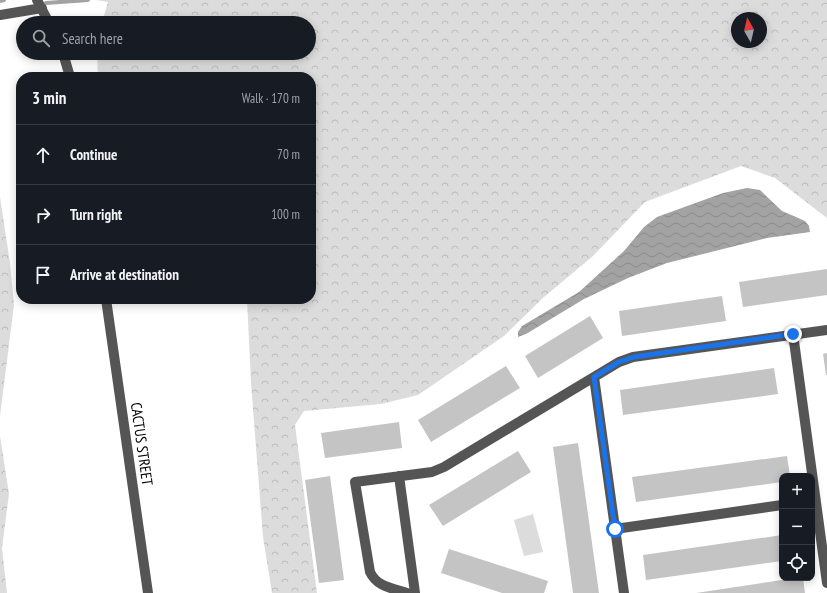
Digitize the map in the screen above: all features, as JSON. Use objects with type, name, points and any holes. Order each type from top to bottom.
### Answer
[{"type":"street","points":[[0,16],[40,4],[46,16]]},
{"type":"street","points":[[65,60],[69,72]]},
{"type":"street","name":"CACTUS STREET","points":[[107,304],[148,593]]},
{"type":"street","points":[[407,593],[378,584],[373,579],[370,572],[355,482],[432,472],[619,362],[634,357],[827,330]]},
{"type":"street","points":[[793,334],[810,473]]},
{"type":"street","points":[[594,377],[624,593]]},
{"type":"street","points":[[399,476],[415,593]]},
{"type":"street","points":[[615,529],[779,505]]},
{"type":"street","points":[[815,507],[827,582]]},
{"type":"green space","points":[[96,0],[827,0],[827,218],[775,178],[741,166],[645,202],[593,256],[544,297],[504,336],[418,395],[381,404],[304,411],[295,425],[317,593],[272,593],[263,537],[251,383],[247,304],[316,304],[316,72],[98,72],[97,60],[316,60],[316,16],[104,16],[108,2]]},
{"type":"green space","points":[[0,197],[10,263],[14,305],[0,416]]},
{"type":"green space","points":[[0,436],[9,494],[2,548],[7,593],[0,593]]},
{"type":"green space","points":[[533,514],[543,552],[524,556],[514,520]]},
{"type":"water","points":[[747,188],[760,190],[782,211],[805,221],[809,226],[810,232],[767,238],[667,263],[628,278],[584,299],[526,334],[518,337],[518,332],[522,326],[579,292],[624,251],[644,227],[657,217],[723,193]]},
{"type":"building","points":[[827,269],[827,295],[743,307],[739,282]]},
{"type":"building","points":[[722,296],[726,321],[622,336],[619,311]]},
{"type":"building","points":[[590,316],[603,338],[538,378],[525,356]]},
{"type":"building","points":[[827,353],[827,375],[826,375],[823,354]]},
{"type":"building","points":[[506,366],[520,388],[431,442],[418,420]]},
{"type":"building","points":[[774,368],[778,394],[623,415],[620,390]]},
{"type":"building","points":[[399,422],[402,448],[325,458],[321,433]]},
{"type":"building","points":[[578,443],[599,593],[573,593],[553,447]]},
{"type":"building","points":[[518,451],[531,472],[443,526],[429,505]]},
{"type":"building","points":[[787,456],[790,473],[779,473],[779,482],[636,502],[632,477]]},
{"type":"building","points":[[330,476],[344,580],[319,583],[305,480]]},
{"type":"building","points":[[779,535],[779,561],[646,580],[643,555]]},
{"type":"building","points":[[449,549],[548,581],[544,593],[502,593],[441,573]]},
{"type":"building","points":[[779,580],[803,581],[805,593],[696,593]]},
{"type":"waterway","points":[[0,1],[4,0]]},
{"type":"waterway","points":[[46,3],[88,0]]},
{"type":"route","points":[[615,529],[594,377],[619,362],[634,357],[793,334]]}]
